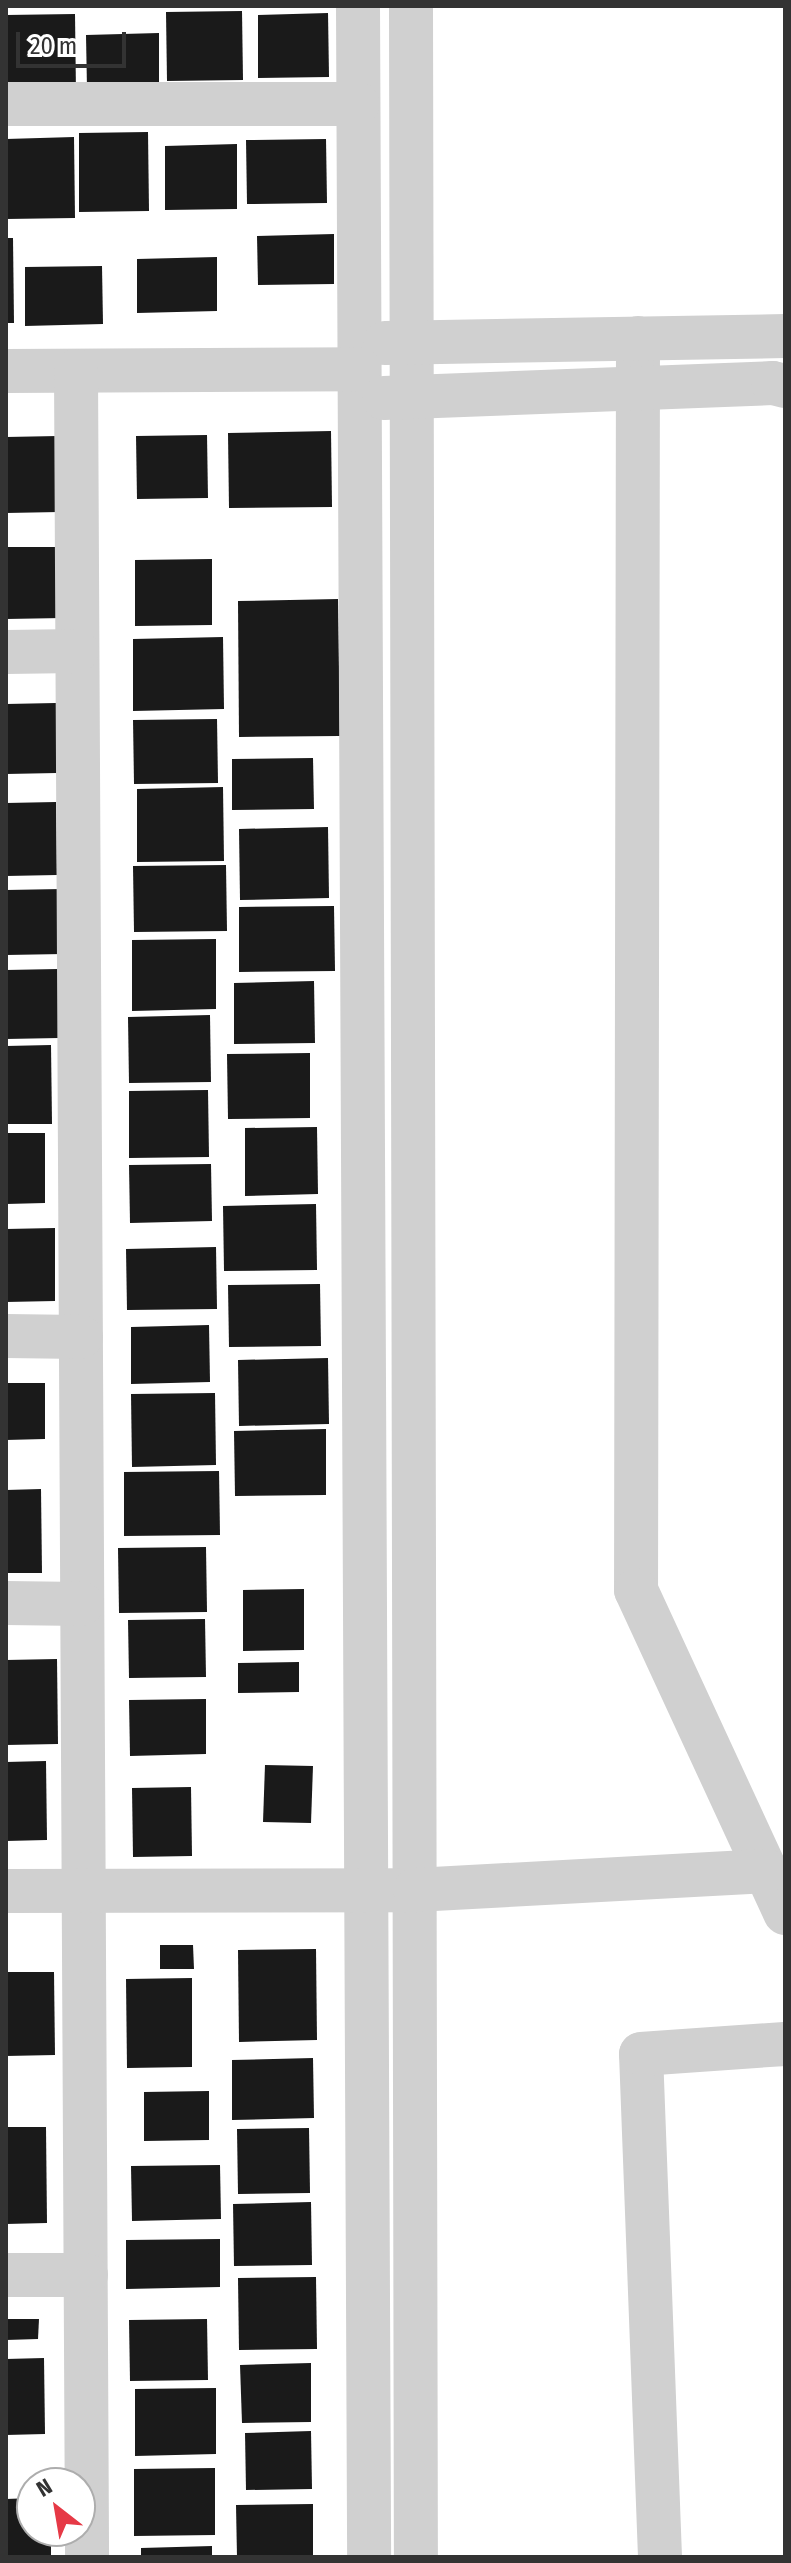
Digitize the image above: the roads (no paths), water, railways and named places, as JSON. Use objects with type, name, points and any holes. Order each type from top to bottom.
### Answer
[{"type":"street","points":[[358,6],[369,2557]]},
{"type":"street","points":[[411,6],[416,2557]]},
{"type":"street","points":[[6,104],[358,104]]},
{"type":"street","points":[[359,371],[412,342],[785,336]]},
{"type":"street","points":[[638,338],[636,1590],[785,1913]]},
{"type":"street","points":[[6,371],[359,371],[412,397],[773,383],[785,386]]},
{"type":"street","points":[[76,371],[87,2557]]},
{"type":"street","points":[[6,652],[77,651]]},
{"type":"street","points":[[6,1336],[81,1337]]},
{"type":"street","points":[[6,1603],[82,1604]]},
{"type":"street","points":[[6,1891],[415,1890],[766,1871]]},
{"type":"street","points":[[660,2557],[641,2054],[785,2044]]},
{"type":"street","points":[[6,2275],[86,2275]]}]
